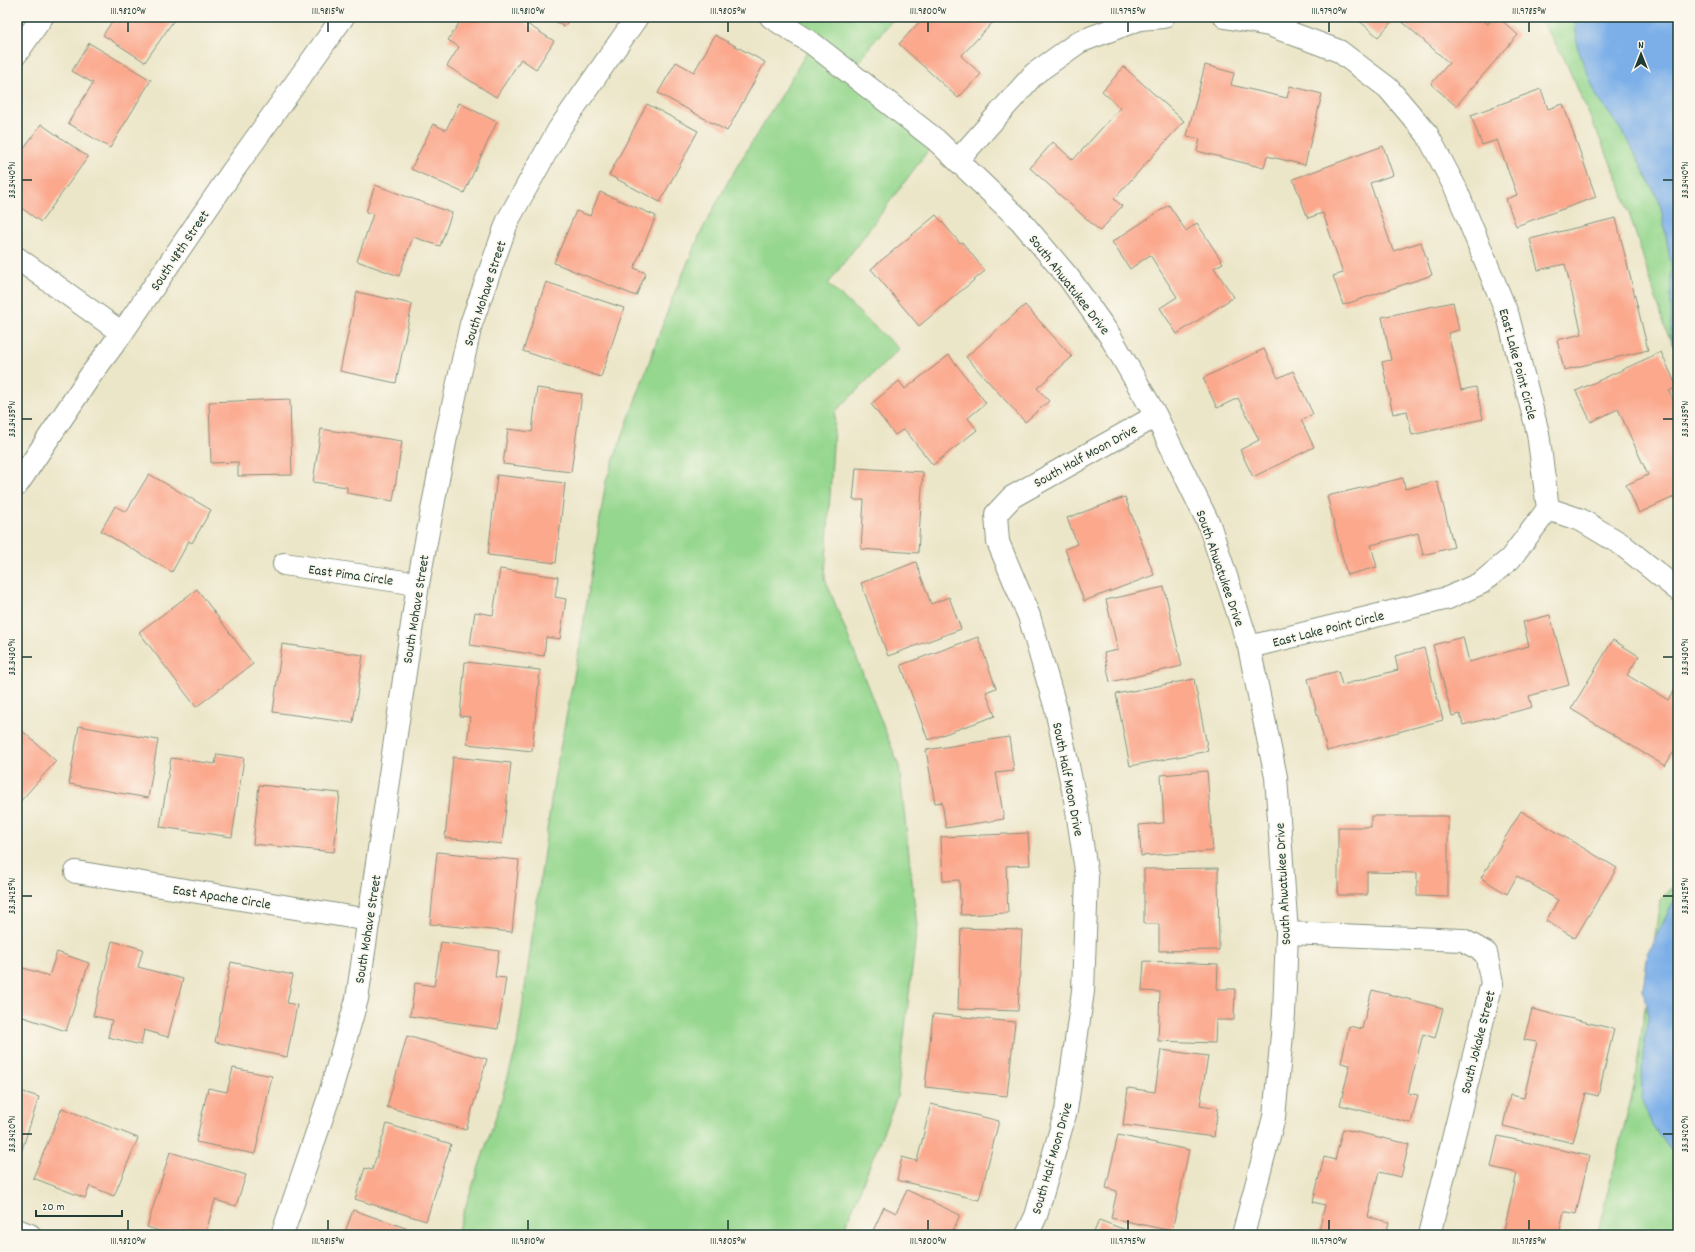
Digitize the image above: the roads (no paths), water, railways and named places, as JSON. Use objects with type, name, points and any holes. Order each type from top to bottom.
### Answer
[{"type":"street","points":[[17,53],[42,17]]},
{"type":"street","name":"South 48th Street","points":[[17,485],[90,376],[122,333],[232,172],[343,17]]},
{"type":"street","name":"South Mohave Street","points":[[282,1235],[329,1097],[357,998],[418,584],[446,437],[471,324],[508,220],[559,128],[637,17]]},
{"type":"street","name":"South Ahwatukee Drive","points":[[771,17],[812,44],[852,74],[958,160],[1020,220],[1069,278],[1110,336],[1156,416],[1209,524],[1248,647],[1276,777],[1286,933],[1284,1014],[1274,1117],[1243,1235]]},
{"type":"street","points":[[958,160],[1034,74],[1079,42],[1140,19],[1163,17]]},
{"type":"street","name":"East Lake Point Circle","points":[[1225,17],[1269,25],[1339,51],[1388,88],[1427,134],[1456,189],[1508,316],[1538,433],[1548,509],[1510,559],[1481,583],[1448,598],[1248,647]]},
{"type":"street","points":[[17,258],[122,333]]},
{"type":"street","name":"South Half Moon Drive","points":[[1026,1235],[1036,1216],[1066,1111],[1083,991],[1087,877],[1076,804],[1056,710],[1029,616],[998,542],[996,514],[1012,497],[1156,416]]},
{"type":"street","points":[[1548,509],[1581,520],[1621,544],[1678,590]]},
{"type":"street","name":"East Pima Circle","points":[[284,564],[418,584]]},
{"type":"street","name":"East Apache Circle","points":[[76,872],[369,920]]},
{"type":"street","name":"South Jokake Street","points":[[1286,933],[1463,940],[1486,953],[1492,983],[1429,1235]]},
{"type":"street","points":[[17,1230],[30,1235]]},
{"type":"water","points":[[1575,17],[1678,17],[1678,353],[1671,340],[1671,265],[1660,203],[1628,140],[1596,95],[1577,46]]},
{"type":"water","points":[[1678,893],[1678,1150],[1669,1148],[1652,1125],[1641,1099],[1643,1054],[1648,1016],[1643,990],[1648,952]]}]
